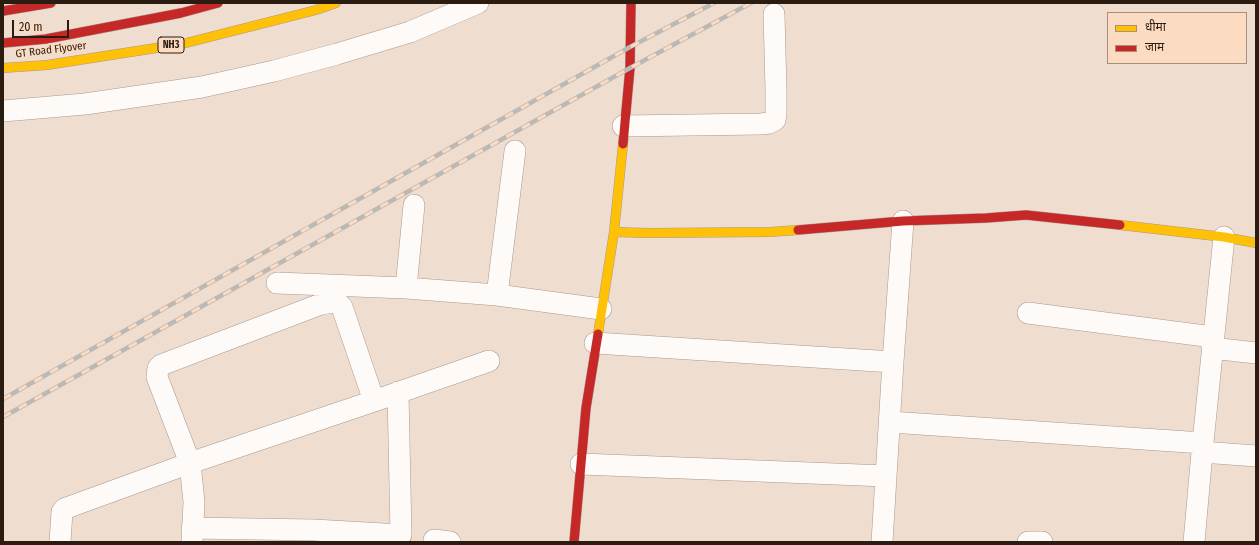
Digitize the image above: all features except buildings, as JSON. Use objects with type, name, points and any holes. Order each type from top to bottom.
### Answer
[{"type":"main road","points":[[3,11],[52,3]]},
{"type":"main road","name":"GT Road Flyover","points":[[3,43],[46,39],[181,14],[218,3]]},
{"type":"main road","name":"GT Road Flyover","points":[[3,68],[47,65],[182,44],[316,10],[336,3]]},
{"type":"main road","points":[[574,542],[586,408],[595,343],[614,232],[623,126],[630,68],[632,3]]},
{"type":"main road","points":[[614,232],[770,232],[903,221],[1035,216],[1224,236],[1256,242]]},
{"type":"street","points":[[3,111],[85,104],[202,86],[274,71],[410,32],[478,3]]},
{"type":"street","points":[[623,126],[761,124],[770,123],[775,120],[776,90],[774,14]]},
{"type":"street","points":[[497,295],[515,151]]},
{"type":"street","points":[[406,288],[414,205]]},
{"type":"street","points":[[882,542],[903,221]]},
{"type":"street","points":[[1194,542],[1202,447],[1224,236]]},
{"type":"street","points":[[277,283],[406,288],[497,295],[601,309]]},
{"type":"street","points":[[374,401],[342,307],[334,302],[321,304],[165,363],[158,368],[157,376],[190,463],[194,502],[192,535],[314,530],[401,535],[398,392]]},
{"type":"street","points":[[1028,313],[1213,342],[1256,353]]},
{"type":"street","points":[[595,343],[893,362]]},
{"type":"street","points":[[60,542],[62,512],[64,509],[190,463],[489,361]]},
{"type":"street","points":[[890,422],[1202,447],[1256,456]]},
{"type":"street","points":[[581,464],[886,476]]},
{"type":"street","points":[[1028,542],[1042,542]]},
{"type":"railway","points":[[3,399],[630,47],[714,3]]},
{"type":"railway","points":[[3,417],[630,68],[751,3]]},
{"type":"traffic: slow","points":[[3,68],[47,65],[182,44],[316,10],[336,3]]},
{"type":"traffic: slow","points":[[598,334],[614,232],[623,144]]},
{"type":"traffic: slow","points":[[1120,225],[1224,237],[1256,243]]},
{"type":"traffic: slow","points":[[614,232],[770,232],[798,230]]},
{"type":"traffic: jam","points":[[3,11],[51,3]]},
{"type":"traffic: jam","points":[[3,43],[46,39],[181,13],[218,3]]},
{"type":"traffic: jam","points":[[623,144],[630,68],[631,3]]},
{"type":"traffic: jam","points":[[798,230],[903,221],[1026,215],[1120,225]]},
{"type":"traffic: jam","points":[[574,542],[586,408],[598,334]]}]
